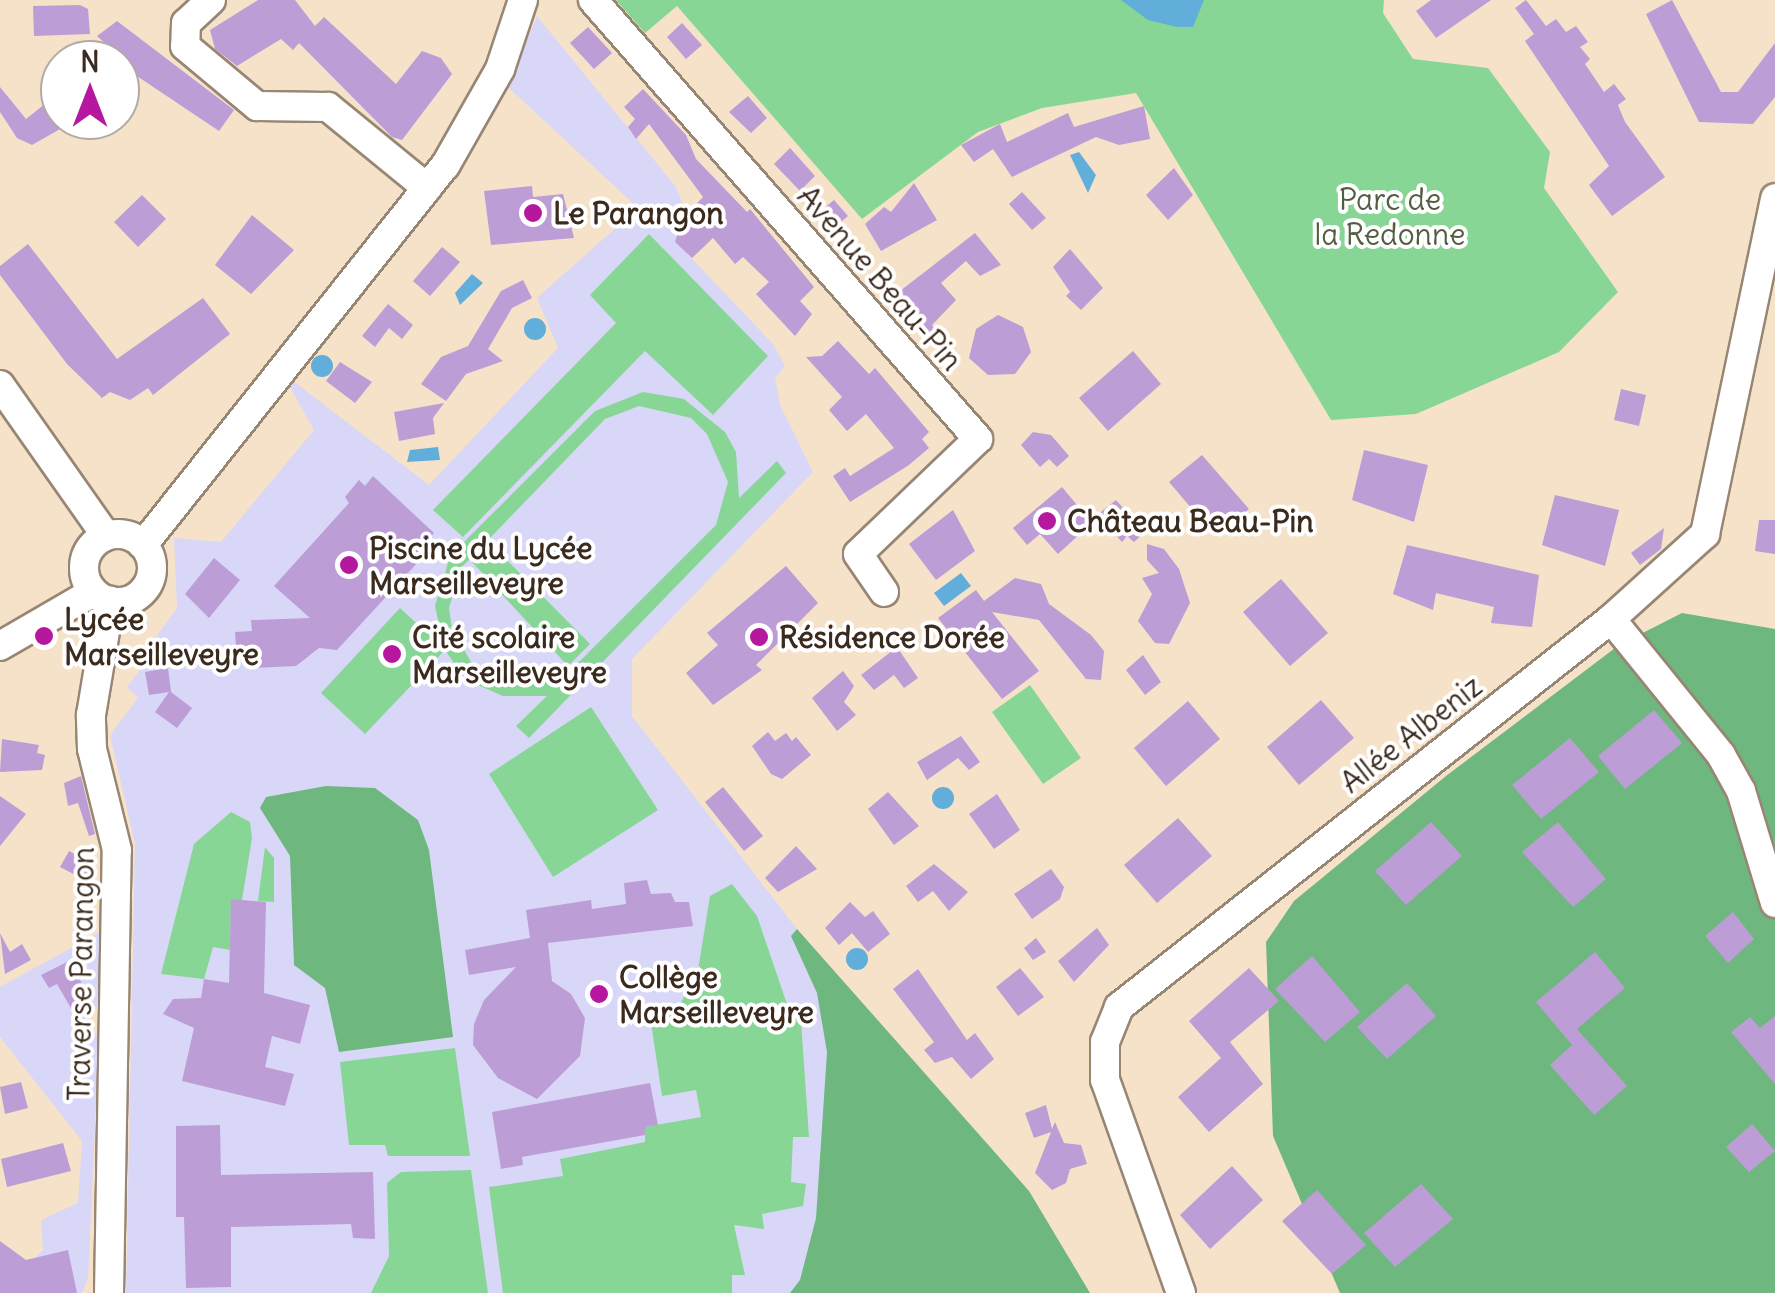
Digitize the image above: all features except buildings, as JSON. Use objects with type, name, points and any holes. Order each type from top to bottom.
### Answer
[{"type":"street","points":[[211,0],[186,23],[185,46],[266,110],[328,106],[428,188]]},
{"type":"street","points":[[142,544],[428,188],[476,118],[522,0]]},
{"type":"street","name":"Avenue Beau-Pin","points":[[594,0],[978,439],[858,554],[884,592]]},
{"type":"street","name":"Allée Albeniz","points":[[1181,1293],[1105,1080],[1106,1042],[1120,1008],[1612,619],[1705,534],[1775,198]]},
{"type":"street","points":[[0,385],[106,536]]},
{"type":"street","points":[[1,641],[96,590],[126,601],[146,587],[152,565],[142,544],[126,534],[106,536],[90,548],[96,590]]},
{"type":"street","name":"Traverse Parangon","points":[[96,590],[92,749],[116,850],[109,1293]]},
{"type":"street","points":[[1612,619],[1721,755],[1741,791],[1775,903]]},
{"type":"shaded area","name":"Cité scolaire Marseilleveyre","points":[[537,16],[676,187],[684,207],[676,242],[773,344],[785,366],[775,378],[780,405],[813,472],[632,659],[632,716],[797,929],[1029,1191],[1090,1293],[126,1293],[135,844],[110,735],[138,698],[127,687],[150,657],[145,652],[177,608],[174,538],[221,542],[314,430],[289,385],[293,381],[429,485],[558,348],[537,298],[638,208],[508,87]]},
{"type":"shaded area","points":[[100,932],[99,1004],[86,1023],[99,1037],[88,1279],[82,1293],[0,1293],[43,1250],[41,1220],[78,1203],[82,1141],[0,1037],[0,987]]},
{"type":"green space","name":"Parc de la Redonne","points":[[616,0],[1384,0],[1383,13],[1413,59],[1488,68],[1550,152],[1544,188],[1618,292],[1559,352],[1416,414],[1331,420],[1136,93],[1042,108],[978,132],[862,219],[677,6],[645,33]]},
{"type":"green space","points":[[649,234],[768,356],[713,415],[645,351],[463,537],[433,510],[616,323],[590,295]]},
{"type":"green space","points":[[643,392],[684,399],[725,432],[736,452],[739,498],[777,461],[786,473],[529,738],[516,726],[547,696],[503,696],[480,686],[463,676],[445,650],[365,734],[321,693],[400,608],[444,649],[435,606],[450,556],[595,411]],"holes":[[[639,406],[691,418],[707,434],[728,482],[716,525],[565,676],[510,682],[487,674],[471,662],[452,629],[449,608],[461,568],[605,419]]]},
{"type":"green space","points":[[491,544],[590,644],[568,666],[472,562]]},
{"type":"green space","points":[[1682,613],[1775,629],[1775,1293],[1340,1293],[1273,1136],[1266,942],[1294,901],[1446,776],[1619,645]]},
{"type":"green space","points":[[1030,685],[1081,758],[1043,784],[992,712]]},
{"type":"green space","points":[[591,707],[658,810],[553,877],[489,774]]},
{"type":"green space","points":[[326,786],[375,788],[418,820],[429,850],[453,1037],[339,1052],[325,988],[294,965],[290,856],[260,808],[266,797]]},
{"type":"green space","points":[[231,812],[250,822],[252,838],[242,900],[231,900],[230,950],[213,947],[204,979],[161,974],[194,844]]},
{"type":"green space","points":[[265,847],[274,858],[274,902],[258,901]]},
{"type":"green space","points":[[732,884],[757,916],[788,1007],[800,1006],[809,1137],[793,1137],[791,1182],[806,1184],[803,1206],[762,1214],[764,1229],[734,1225],[745,1275],[732,1275],[732,1293],[503,1293],[489,1187],[563,1176],[560,1159],[645,1142],[645,1127],[701,1117],[696,1090],[662,1096],[650,1016],[676,1012],[698,970],[710,896]]},
{"type":"green space","points":[[797,929],[1029,1191],[1090,1293],[790,1293],[800,1280],[816,1218],[827,1052],[817,993],[791,936]]},
{"type":"green space","points":[[455,1048],[470,1156],[388,1156],[385,1145],[349,1145],[340,1062]]},
{"type":"green space","points":[[471,1170],[488,1293],[371,1293],[389,1256],[387,1183],[401,1172]]},
{"type":"water","points":[[1121,0],[1204,0],[1193,27],[1177,27],[1148,20]]},
{"type":"water","points":[[1079,152],[1096,175],[1088,193],[1070,155]]},
{"type":"water","points":[[472,274],[483,283],[460,305],[455,293]]},
{"type":"water","points":[[535,318],[543,321],[543,337],[535,340],[527,337],[524,329],[527,321]]},
{"type":"water","points":[[322,355],[330,358],[330,374],[322,377],[314,374],[311,366],[314,358]]},
{"type":"water","points":[[438,447],[440,460],[407,462],[410,450]]},
{"type":"water","points":[[961,573],[971,586],[944,606],[934,593]]},
{"type":"water","points":[[943,787],[951,790],[951,806],[943,809],[935,806],[932,798],[935,790]]},
{"type":"water","points":[[857,948],[865,951],[865,967],[857,970],[849,967],[846,959],[849,951]]},
{"type":"place","name":"Le Parangon","points":[[533,213]]},
{"type":"place","name":"Château Beau-Pin","points":[[1047,521]]},
{"type":"place","name":"Piscine du Lycée Marseilleveyre","points":[[349,565]]},
{"type":"place","name":"Lycée Marseilleveyre","points":[[44,636]]},
{"type":"place","name":"Résidence Dorée","points":[[759,637]]},
{"type":"place","name":"Cité scolaire Marseilleveyre","points":[[392,654]]},
{"type":"place","name":"Collège Marseilleveyre","points":[[599,994]]}]
